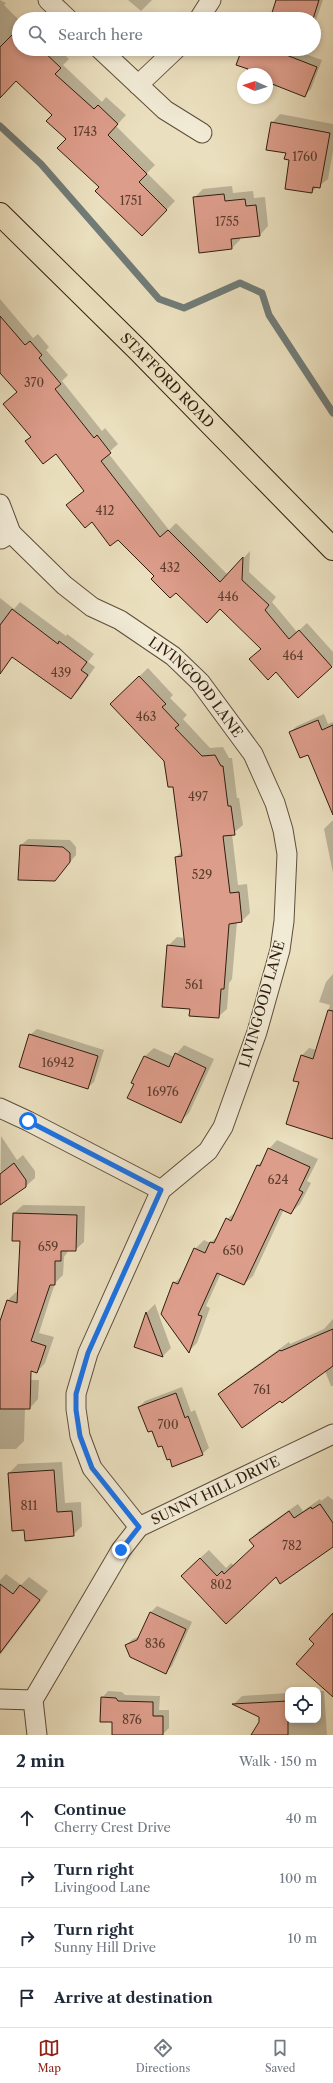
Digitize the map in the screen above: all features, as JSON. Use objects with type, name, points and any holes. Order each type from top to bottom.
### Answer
[{"type":"main road","name":"STAFFORD ROAD","points":[[0,214],[138,350],[333,549]]},
{"type":"street","points":[[48,0],[61,12]]},
{"type":"street","points":[[203,12],[211,0]]},
{"type":"street","points":[[108,56],[165,110],[202,133]]},
{"type":"street","points":[[138,84],[168,56]]},
{"type":"street","name":"LIVINGOOD LANE","points":[[0,504],[5,536],[92,607],[120,620],[173,656],[200,682],[253,754],[275,803],[283,830],[287,854],[284,921],[280,950],[257,1032],[222,1127],[208,1151],[161,1190],[88,1353],[76,1394],[76,1410],[80,1436],[92,1468],[139,1527]]},
{"type":"street","points":[[0,1108],[161,1190]]},
{"type":"street","name":"SUNNY HILL DRIVE","points":[[33,1700],[121,1550],[139,1527],[333,1434]]},
{"type":"street","points":[[0,1699],[33,1700],[38,1735]]},
{"type":"building","points":[[276,0],[319,0],[315,12],[272,12]]},
{"type":"building","points":[[12,35],[12,56],[48,56],[61,68],[55,74],[94,109],[98,105],[118,124],[108,135],[147,174],[139,182],[167,210],[142,236],[95,191],[99,187],[57,148],[66,139],[46,121],[52,115],[16,81],[0,98],[0,47]]},
{"type":"building","points":[[239,56],[289,56],[317,67],[305,97],[273,84],[273,68],[245,68],[236,65]]},
{"type":"building","points":[[271,122],[330,133],[320,188],[313,187],[312,193],[285,189],[289,160],[284,159],[286,153],[266,150]]},
{"type":"building","points":[[224,194],[225,201],[245,199],[246,206],[256,205],[260,236],[231,239],[232,249],[199,253],[193,197]]},
{"type":"building","points":[[0,316],[25,345],[30,341],[42,355],[39,358],[61,384],[55,389],[94,438],[97,435],[111,453],[101,461],[160,537],[168,530],[220,582],[243,557],[242,580],[269,605],[265,610],[289,639],[299,630],[332,667],[298,698],[276,672],[268,680],[249,659],[261,649],[220,609],[207,623],[176,593],[170,598],[151,579],[154,576],[118,540],[110,546],[92,522],[85,528],[66,505],[84,491],[56,454],[43,464],[25,441],[31,437],[3,404],[17,392],[0,373]]},
{"type":"building","points":[[12,609],[58,644],[59,641],[87,662],[81,670],[88,675],[71,699],[12,657],[0,674],[0,625]]},
{"type":"building","points":[[139,676],[166,704],[162,707],[179,725],[175,728],[202,756],[215,755],[221,766],[223,766],[228,806],[231,806],[235,835],[223,836],[230,893],[239,892],[242,922],[229,924],[224,989],[221,989],[219,1018],[189,1016],[190,1009],[162,1007],[167,945],[185,947],[175,857],[182,856],[173,787],[168,787],[164,761],[110,704]]},
{"type":"building","points":[[318,720],[322,730],[333,725],[333,815],[308,755],[300,758],[289,732]]},
{"type":"building","points":[[20,845],[63,847],[70,853],[70,862],[55,881],[18,880]]},
{"type":"building","points":[[328,1010],[333,1011],[333,1139],[286,1124],[299,1082],[293,1081],[301,1055],[313,1059]]},
{"type":"building","points":[[29,1034],[98,1056],[88,1089],[19,1067]]},
{"type":"building","points":[[175,1053],[206,1068],[181,1123],[127,1098],[134,1084],[131,1083],[144,1056],[169,1067]]},
{"type":"building","points":[[268,1148],[310,1167],[299,1190],[303,1192],[291,1214],[280,1209],[244,1285],[217,1273],[198,1315],[202,1316],[189,1353],[161,1314],[173,1282],[178,1284],[194,1248],[205,1253],[210,1242],[214,1243],[226,1218],[231,1221],[257,1165],[260,1166]]},
{"type":"building","points":[[14,1163],[26,1180],[26,1187],[0,1205],[0,1174]]},
{"type":"building","points":[[13,1213],[77,1215],[76,1251],[61,1251],[61,1261],[55,1261],[55,1285],[50,1285],[31,1341],[46,1346],[37,1373],[31,1371],[30,1409],[0,1409],[0,1321],[7,1300],[17,1303],[20,1241],[12,1241]]},
{"type":"building","points":[[146,1312],[163,1357],[134,1347]]},
{"type":"building","points":[[333,1329],[333,1366],[282,1403],[280,1401],[242,1428],[218,1394],[280,1350],[281,1351]]},
{"type":"building","points":[[176,1393],[185,1418],[188,1416],[203,1455],[172,1467],[170,1459],[167,1460],[162,1446],[158,1447],[152,1431],[148,1432],[138,1407]]},
{"type":"building","points":[[54,1470],[57,1512],[72,1511],[74,1536],[25,1541],[24,1530],[12,1531],[8,1473]]},
{"type":"building","points":[[320,1504],[333,1523],[333,1547],[280,1584],[276,1577],[226,1624],[181,1576],[200,1558],[217,1576],[222,1571],[224,1574],[254,1546],[249,1540],[289,1511],[294,1518],[311,1507],[312,1509]]},
{"type":"building","points":[[0,1584],[13,1594],[20,1585],[40,1600],[0,1653]]},
{"type":"building","points":[[150,1612],[186,1629],[166,1674],[130,1657],[125,1645],[137,1640]]},
{"type":"building","points":[[333,1613],[333,1697],[296,1664],[314,1644],[309,1639]]},
{"type":"building","points":[[101,1697],[116,1698],[118,1701],[153,1702],[153,1716],[163,1716],[163,1735],[112,1735],[112,1722],[100,1722]]},
{"type":"building","points":[[285,1701],[285,1723],[288,1723],[288,1735],[251,1735],[259,1722],[259,1717],[232,1704]]},
{"type":"waterway","points":[[0,126],[41,164],[159,299],[184,308],[240,283],[262,293],[269,315],[333,413]]},
{"type":"route","points":[[28,1121],[161,1190],[88,1353],[76,1394],[76,1410],[80,1436],[92,1468],[139,1527],[121,1550]]}]
